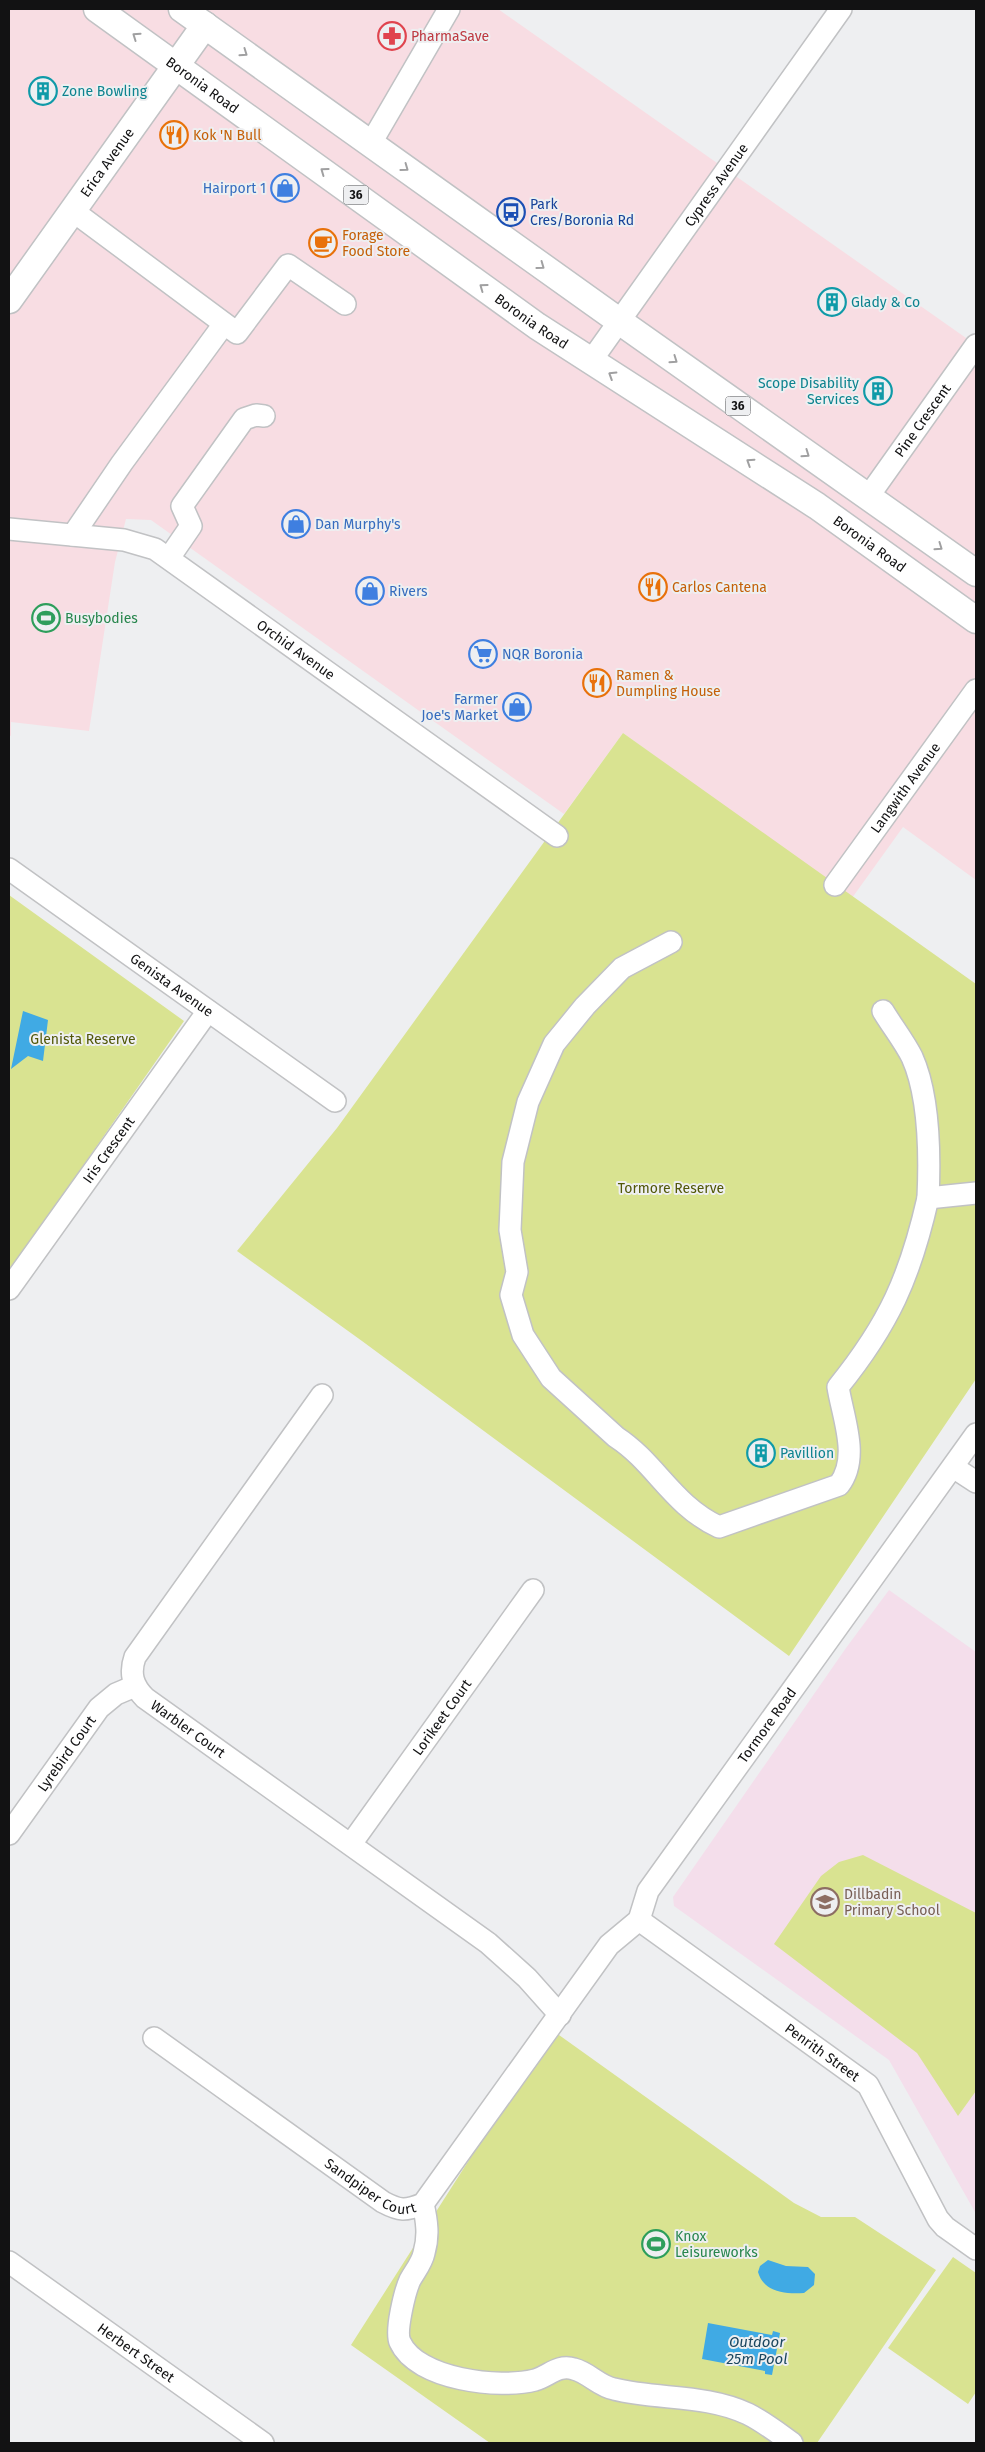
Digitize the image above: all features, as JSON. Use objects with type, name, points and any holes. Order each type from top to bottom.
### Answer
[{"type":"main road","name":"Boronia Road","points":[[97,9],[176,64],[537,326],[817,506],[976,620]]},
{"type":"main road","name":"36","points":[[182,9],[976,573]]},
{"type":"main road","name":"Erica Avenue","points":[[9,300],[205,25]]},
{"type":"street","points":[[371,143],[449,9]]},
{"type":"street","name":"Cypress Avenue","points":[[590,361],[841,9]]},
{"type":"street","points":[[73,211],[237,334],[288,265],[345,304]]},
{"type":"street","points":[[73,534],[122,463],[224,324]]},
{"type":"street","name":"Pine Crescent","points":[[868,497],[976,345]]},
{"type":"street","points":[[169,558],[191,526],[182,506],[244,419],[256,415],[264,416]]},
{"type":"street","name":"Orchid Avenue","points":[[9,529],[73,534],[139,543],[155,549],[557,836]]},
{"type":"street","name":"Langwith Avenue","points":[[835,885],[976,690]]},
{"type":"street","name":"Genista Avenue","points":[[9,869],[335,1101]]},
{"type":"street","points":[[671,942],[622,968],[585,1006],[554,1044],[528,1102],[513,1162],[510,1230],[517,1272],[511,1295],[523,1335],[551,1378],[616,1437],[628,1445],[670,1491],[699,1518],[719,1527],[839,1485],[845,1477],[849,1466],[849,1448],[838,1387],[874,1340],[892,1309],[918,1244],[928,1198],[930,1156],[927,1122],[919,1082],[912,1058],[883,1011]]},
{"type":"street","name":"Iris Crescent","points":[[9,1288],[208,1011]]},
{"type":"street","points":[[928,1198],[976,1193]]},
{"type":"street","points":[[135,1686],[132,1671],[135,1657],[322,1395]]},
{"type":"street","name":"Tormore Road","points":[[639,1920],[648,1891],[976,1434]]},
{"type":"street","points":[[953,1467],[976,1482]]},
{"type":"street","name":"Lorikeet Court","points":[[351,1844],[533,1590]]},
{"type":"street","name":"Lyrebird Court","points":[[9,1834],[99,1708],[116,1694],[135,1686]]},
{"type":"street","name":"Warbler Court","points":[[135,1686],[145,1698],[488,1943],[527,1978],[566,2007]]},
{"type":"street","points":[[566,2007],[609,1945],[639,1920]]},
{"type":"street","name":"Penrith Street","points":[[639,1920],[868,2085],[938,2219],[945,2227],[976,2249]]},
{"type":"street","name":"Sandpiper Court","points":[[154,2038],[383,2202],[395,2208],[407,2210],[423,2204],[566,2007]]},
{"type":"street","points":[[423,2204],[427,2224],[425,2251],[406,2288],[399,2340],[405,2351],[414,2358],[454,2378],[497,2382],[537,2380],[562,2368],[574,2369],[599,2384],[614,2389],[696,2400],[727,2407],[762,2422],[792,2443]]},
{"type":"street","name":"Herbert Street","points":[[9,2262],[263,2443]]},
{"type":"shaded area","points":[[9,9],[498,9],[976,345],[976,880],[903,827],[852,898],[623,733],[564,814],[151,520],[126,519],[115,562],[89,731],[11,722],[11,736],[9,735]]},
{"type":"shaded area","name":"Dillbadin Primary School","points":[[889,1590],[976,1652],[975,2212],[889,2060],[674,1906],[673,1897],[846,1648]]},
{"type":"green space","name":"Tormore Reserve","points":[[623,733],[976,984],[976,1379],[789,1656],[237,1251],[337,1128]]},
{"type":"green space","name":"Glenista Reserve","points":[[9,895],[184,1021],[9,1272]]},
{"type":"green space","points":[[863,1855],[976,1913],[976,2091],[958,2116],[917,2053],[774,1944],[821,1876],[839,1862]]},
{"type":"green space","name":"Knox Leisureworks","points":[[552,2030],[794,2203],[821,2217],[855,2217],[936,2270],[817,2443],[490,2443],[351,2345]]},
{"type":"green space","points":[[953,2257],[976,2273],[976,2392],[968,2404],[888,2348]]},
{"type":"water","points":[[23,1011],[48,1020],[43,1061],[28,1056],[11,1069]]},
{"type":"water","points":[[768,2260],[786,2266],[808,2267],[815,2274],[814,2285],[804,2293],[776,2291],[770,2288],[761,2279],[758,2272],[760,2266]]},
{"type":"water","name":"Outdoor 25m Pool","points":[[708,2323],[772,2335],[773,2331],[780,2333],[772,2375],[765,2374],[765,2371],[702,2359]]},
{"type":"place","name":"PharmaSave","points":[[392,36]]},
{"type":"place","name":"Zone Bowling","points":[[43,91]]},
{"type":"place","name":"Kok 'N Bull","points":[[174,135]]},
{"type":"place","name":"Hairport 1","points":[[285,188]]},
{"type":"place","name":"Park Cres/Boronia Rd","points":[[511,212]]},
{"type":"place","name":"Forage Food Store","points":[[323,243]]},
{"type":"place","name":"Glady & Co","points":[[832,302]]},
{"type":"place","name":"Scope Disability Services","points":[[878,391]]},
{"type":"place","name":"Dan Murphy's","points":[[296,524]]},
{"type":"place","name":"Carlos Cantena","points":[[653,587]]},
{"type":"place","name":"Rivers","points":[[370,591]]},
{"type":"place","name":"Busybodies","points":[[46,618]]},
{"type":"place","name":"NQR Boronia","points":[[483,654]]},
{"type":"place","name":"Ramen & Dumpling House","points":[[597,683]]},
{"type":"place","name":"Farmer Joe's Market","points":[[517,707]]},
{"type":"place","name":"Pavillion","points":[[761,1453]]},
{"type":"place","name":"Dillbadin Primary School","points":[[825,1902]]},
{"type":"place","name":"Knox Leisureworks","points":[[656,2244]]}]
